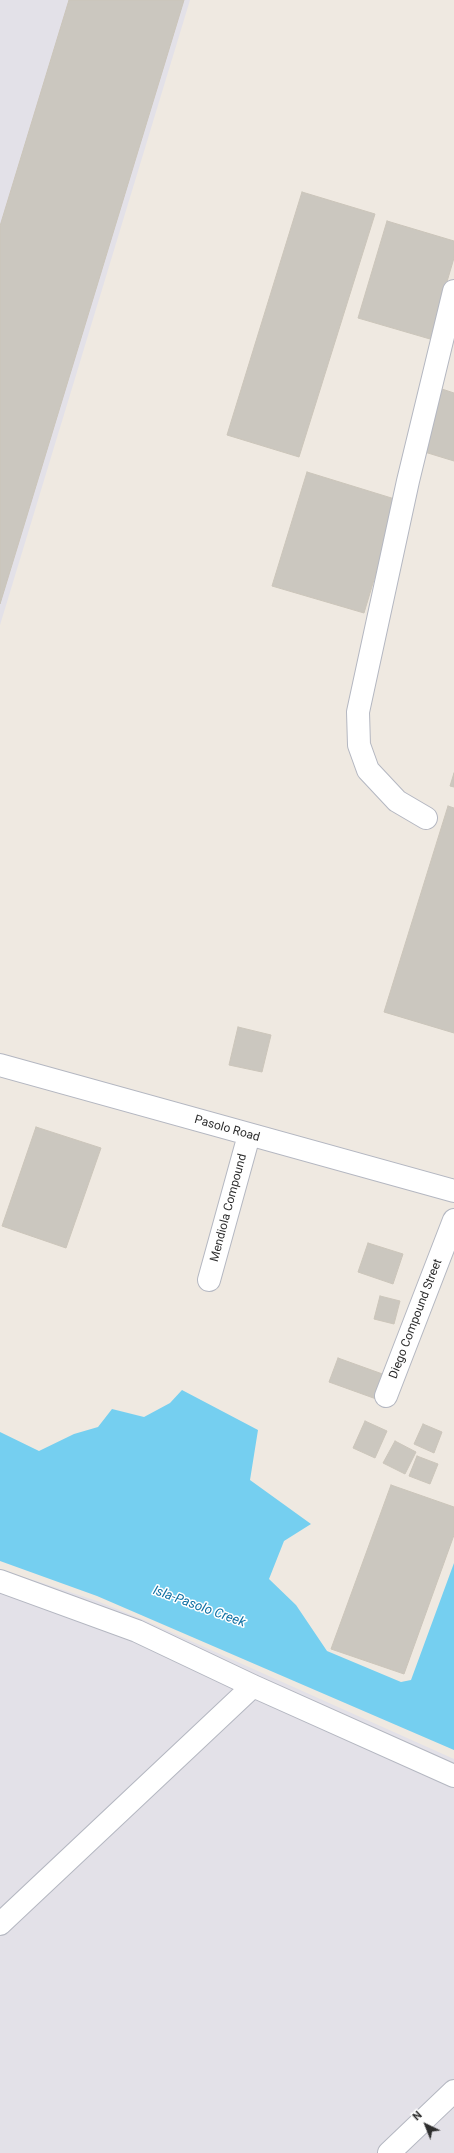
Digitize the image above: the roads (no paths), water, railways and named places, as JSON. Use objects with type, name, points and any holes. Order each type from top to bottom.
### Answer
[{"type":"street","points":[[426,818],[397,801],[368,770],[359,745],[358,712],[408,481],[454,291]]},
{"type":"street","name":"Pasolo Road","points":[[0,1065],[454,1191]]},
{"type":"street","name":"Mendiola Compound","points":[[209,1280],[249,1135]]},
{"type":"street","name":"Diego Compound Street","points":[[386,1396],[454,1220]]},
{"type":"street","points":[[0,1581],[137,1631],[253,1686],[454,1776]]},
{"type":"street","points":[[0,1924],[253,1686]]},
{"type":"street","points":[[388,2153],[454,2092]]},
{"type":"water","name":"Isla-Pasolo Creek","points":[[182,1390],[258,1430],[250,1480],[311,1524],[284,1541],[269,1579],[296,1605],[327,1651],[401,1682],[411,1680],[454,1563],[454,1750],[97,1596],[0,1561],[0,1432],[39,1451],[74,1434],[98,1427],[112,1409],[144,1417],[170,1403]]}]
